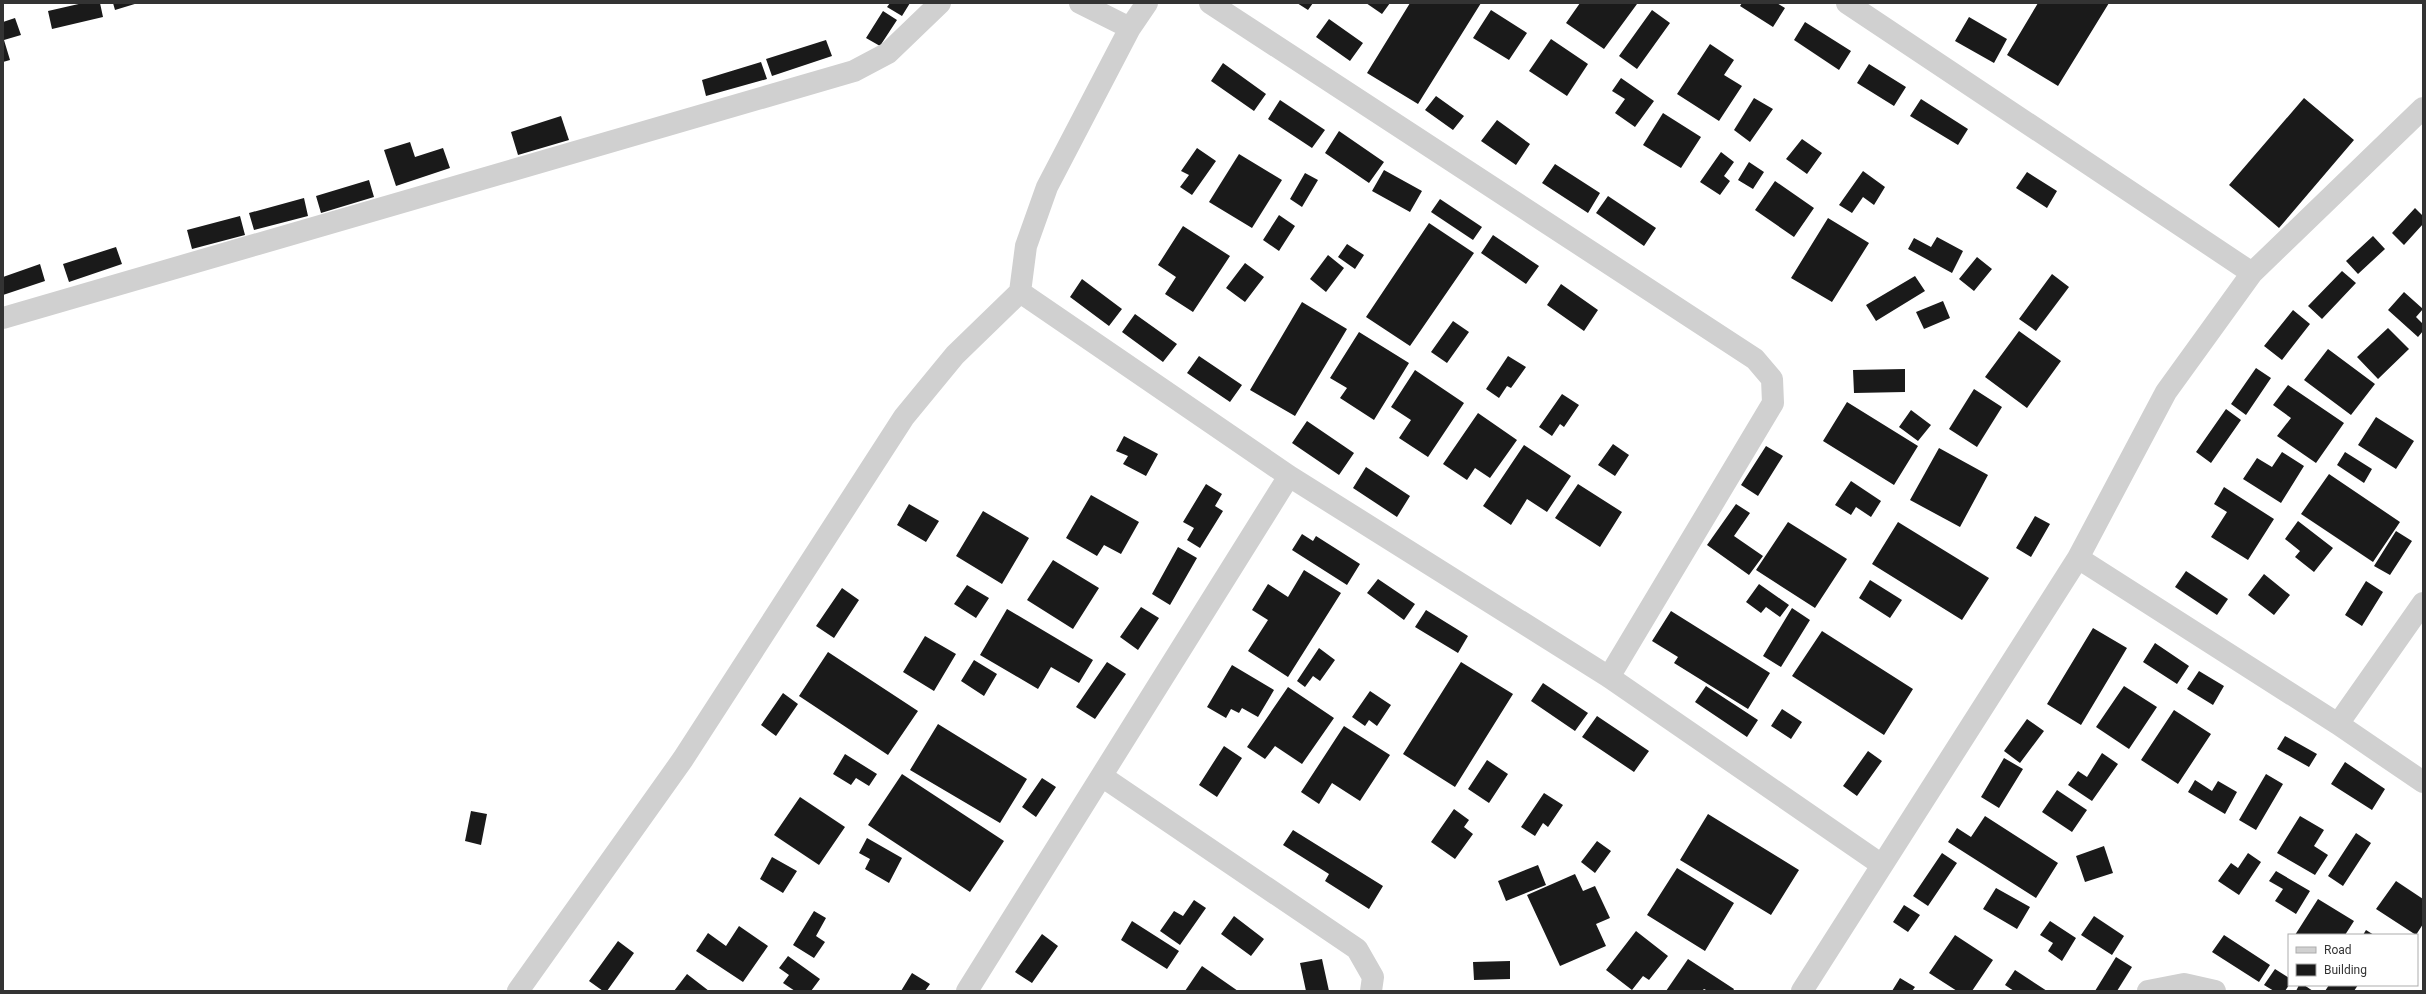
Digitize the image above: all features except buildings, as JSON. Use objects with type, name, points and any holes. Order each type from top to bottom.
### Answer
[{"type":"street","points":[[3,318],[854,71],[888,53],[940,3]]},
{"type":"street","points":[[1080,3],[1130,28]]},
{"type":"street","points":[[518,991],[683,759],[904,416],[955,355],[1020,292],[1026,246],[1047,187],[1130,28],[1147,3]]},
{"type":"street","points":[[1210,3],[1755,359],[1772,379],[1773,403],[1609,677]]},
{"type":"street","points":[[1847,3],[2252,273]]},
{"type":"street","points":[[1802,991],[2078,558],[2166,392],[2252,273],[2423,108]]},
{"type":"street","points":[[1020,292],[1289,476],[1609,677],[1882,864]]},
{"type":"street","points":[[967,991],[1103,777],[1289,476]]},
{"type":"street","points":[[2078,558],[2338,724],[2423,782]]},
{"type":"street","points":[[2338,724],[2423,604]]},
{"type":"street","points":[[1103,777],[1357,949],[1373,977],[1371,991]]},
{"type":"street","points":[[2148,991],[2184,984],[2215,991]]}]
